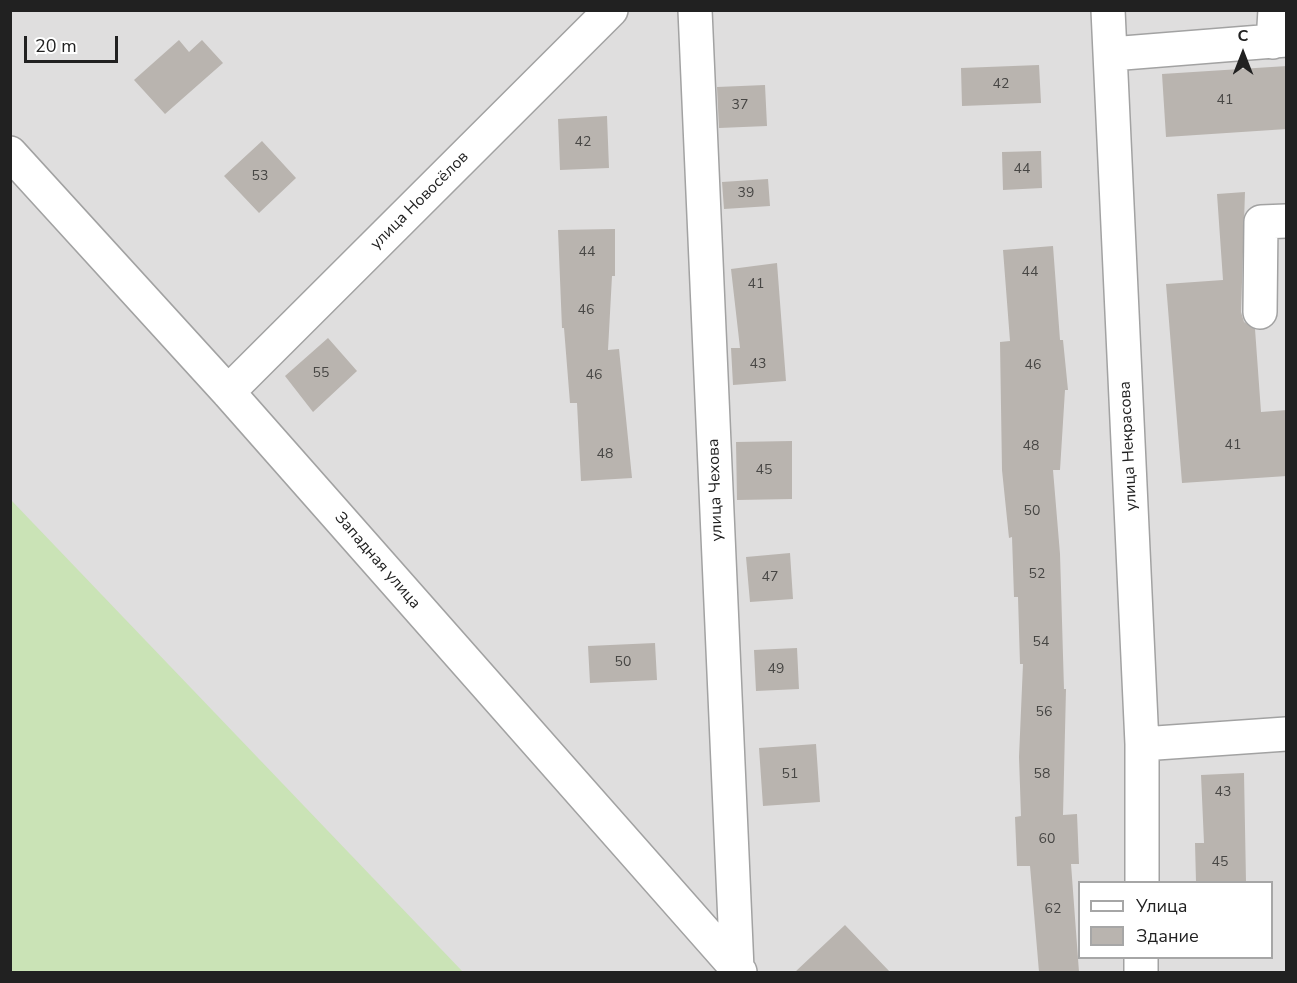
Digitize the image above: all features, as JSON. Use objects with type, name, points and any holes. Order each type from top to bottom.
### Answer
[{"type":"street","name":"улица Новосёлов","points":[[228,392],[611,10]]},
{"type":"street","name":"улица Чехова","points":[[695,10],[738,971]]},
{"type":"street","name":"улица Некрасова","points":[[1108,10],[1142,744],[1142,881]]},
{"type":"street","points":[[1111,54],[1278,31]]},
{"type":"street","name":"Западная улица","points":[[10,153],[228,392],[738,971]]},
{"type":"street","points":[[1260,312],[1261,222],[1287,220]]},
{"type":"street","points":[[1142,744],[1287,734]]},
{"type":"shaded area","points":[[10,11],[1286,11],[1286,972],[11,972]]},
{"type":"green space","points":[[11,500],[463,972],[11,972]]},
{"type":"building","points":[[179,40],[189,52],[202,40],[223,63],[165,114],[134,80]]},
{"type":"building","points":[[1039,65],[1041,103],[962,106],[961,68]]},
{"type":"building","points":[[1287,66],[1287,129],[1166,137],[1162,74]]},
{"type":"building","points":[[765,85],[767,126],[719,128],[717,87]]},
{"type":"building","points":[[607,116],[609,168],[560,170],[558,119]]},
{"type":"building","points":[[262,141],[296,178],[259,213],[224,176]]},
{"type":"building","points":[[1041,151],[1042,188],[1003,190],[1002,152]]},
{"type":"building","points":[[768,179],[770,206],[724,209],[722,182]]},
{"type":"building","points":[[1245,192],[1241,312],[1244,322],[1255,329],[1261,412],[1287,410],[1287,476],[1182,483],[1166,284],[1223,280],[1217,194]]},
{"type":"building","points":[[615,229],[615,276],[612,276],[608,350],[619,349],[632,478],[581,481],[577,403],[570,403],[564,328],[562,328],[558,230]]},
{"type":"building","points":[[1053,246],[1060,340],[1063,340],[1068,390],[1065,390],[1060,470],[1053,470],[1060,554],[1064,689],[1066,689],[1063,815],[1077,814],[1079,864],[1071,864],[1079,972],[1039,972],[1030,866],[1017,866],[1015,817],[1021,816],[1019,757],[1023,664],[1020,664],[1018,597],[1014,597],[1012,537],[1009,538],[1002,470],[1000,342],[1010,341],[1003,250]]},
{"type":"building","points":[[777,263],[786,381],[733,385],[731,348],[740,348],[731,269]]},
{"type":"building","points":[[328,338],[357,371],[313,412],[285,376]]},
{"type":"building","points":[[792,441],[792,499],[737,500],[736,442]]},
{"type":"building","points":[[790,553],[793,599],[750,602],[746,557]]},
{"type":"building","points":[[655,643],[657,680],[590,683],[588,646]]},
{"type":"building","points":[[797,648],[799,689],[756,691],[754,650]]},
{"type":"building","points":[[816,744],[820,802],[763,806],[759,748]]},
{"type":"building","points":[[1244,773],[1246,881],[1196,881],[1195,843],[1204,843],[1201,775]]},
{"type":"building","points":[[845,925],[890,972],[795,972]]}]
